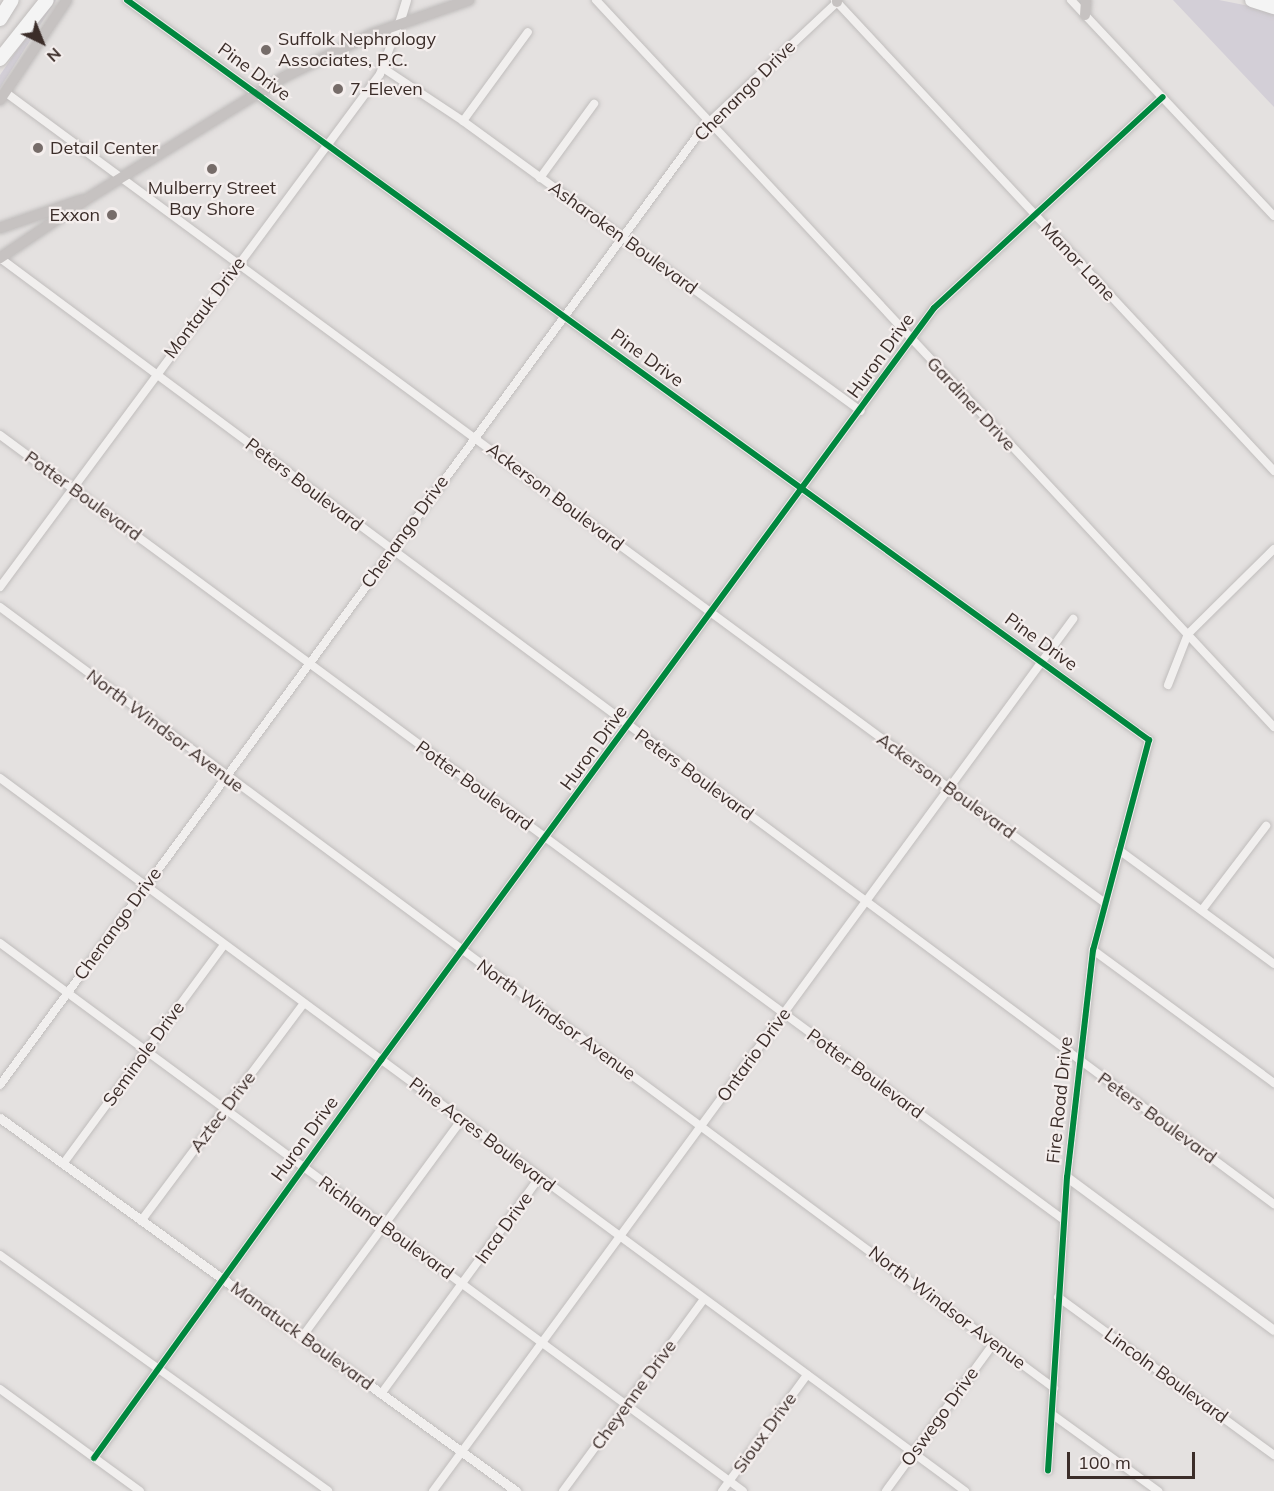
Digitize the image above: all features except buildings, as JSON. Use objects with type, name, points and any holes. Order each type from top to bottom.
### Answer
[{"type":"highway","points":[[0,19],[12,0]]},
{"type":"highway","points":[[0,58],[35,0]]},
{"type":"highway","points":[[0,58],[47,0]]},
{"type":"highway","points":[[1252,0],[1274,7]]},
{"type":"main road","points":[[3,96],[67,0]]},
{"type":"main road","points":[[0,258],[90,197],[257,93],[326,55],[399,23],[469,0]]},
{"type":"main road","points":[[1085,15],[1086,0]]},
{"type":"main road","points":[[0,228],[90,197]]},
{"type":"street","name":"Pine Drive","points":[[127,0],[1149,740]]},
{"type":"street","points":[[399,23],[406,0]]},
{"type":"street","name":"Gardiner Drive","points":[[596,0],[1274,727]]},
{"type":"street","points":[[1071,0],[1274,216]]},
{"type":"street","name":"Chenango Drive","points":[[0,1085],[621,237],[709,122],[836,1]]},
{"type":"street","name":"Manor Lane","points":[[836,1],[1274,471]]},
{"type":"street","name":"Montauk Drive","points":[[0,587],[383,68],[399,23]]},
{"type":"street","points":[[463,121],[528,32]]},
{"type":"street","name":"Asharoken Boulevard","points":[[383,68],[463,121],[860,411]]},
{"type":"street","name":"Ackerson Boulevard","points":[[3,96],[121,178],[1105,903]]},
{"type":"street","name":"Huron Drive","points":[[94,1458],[381,1060],[804,489],[934,308],[1163,97]]},
{"type":"street","points":[[540,178],[594,104]]},
{"type":"street","name":"Peters Boulevard","points":[[0,258],[628,727],[1274,1204]]},
{"type":"street","name":"Potter Boulevard","points":[[0,435],[1064,1220]]},
{"type":"street","points":[[1168,685],[1188,634],[1274,549]]},
{"type":"street","name":"North Windsor Avenue","points":[[0,607],[1054,1388]]},
{"type":"street","name":"Ontario Drive","points":[[433,1491],[1073,619]]},
{"type":"street","name":"Fire Road Drive","points":[[1048,1470],[1067,1177],[1094,950],[1149,740]]},
{"type":"street","name":"Pine Acres Boulevard","points":[[0,778],[965,1491]]},
{"type":"street","points":[[1203,910],[1266,826]]},
{"type":"street","points":[[1119,850],[1274,964]]},
{"type":"street","name":"Richland Boulevard","points":[[0,943],[743,1491]]},
{"type":"street","name":"Seminole Drive","points":[[63,1164],[224,945]]},
{"type":"street","points":[[1094,950],[1274,1083]]},
{"type":"street","name":"Aztec Drive","points":[[141,1221],[304,1002]]},
{"type":"street","name":"Manatuck Boulevard","points":[[0,1118],[516,1491]]},
{"type":"street","points":[[302,1337],[462,1119]]},
{"type":"street","name":"Inca Drive","points":[[381,1394],[464,1284],[540,1177]]},
{"type":"street","points":[[1067,1177],[1274,1330]]},
{"type":"street","points":[[0,1255],[328,1491]]},
{"type":"street","name":"Lincoln Boulevard","points":[[1058,1297],[1274,1455]]},
{"type":"street","name":"Cheyenne Drive","points":[[563,1491],[704,1299]]},
{"type":"street","name":"Oswego Drive","points":[[885,1491],[994,1343]]},
{"type":"street","name":"Sioux Drive","points":[[722,1491],[807,1375]]},
{"type":"street","points":[[0,1389],[140,1491]]},
{"type":"street","points":[[1053,1415],[1158,1491]]},
{"type":"shaded area","points":[[51,0],[56,0],[0,88],[0,75]]},
{"type":"shaded area","points":[[1173,0],[1219,0],[1274,11],[1274,107]]},
{"type":"cycle path","points":[[127,0],[1149,740],[1093,950],[1067,1177],[1048,1470]]},
{"type":"cycle path","points":[[94,1458],[381,1060],[934,308],[1163,97]]},
{"type":"place","name":"Suffolk Nephrology Associates, P.C.","points":[[266,50]]},
{"type":"place","name":"7-Eleven","points":[[338,89]]},
{"type":"place","name":"Detail Center","points":[[38,148]]},
{"type":"place","name":"Mulberry Street Bay Shore","points":[[212,169]]},
{"type":"place","name":"Exxon","points":[[112,215]]}]
